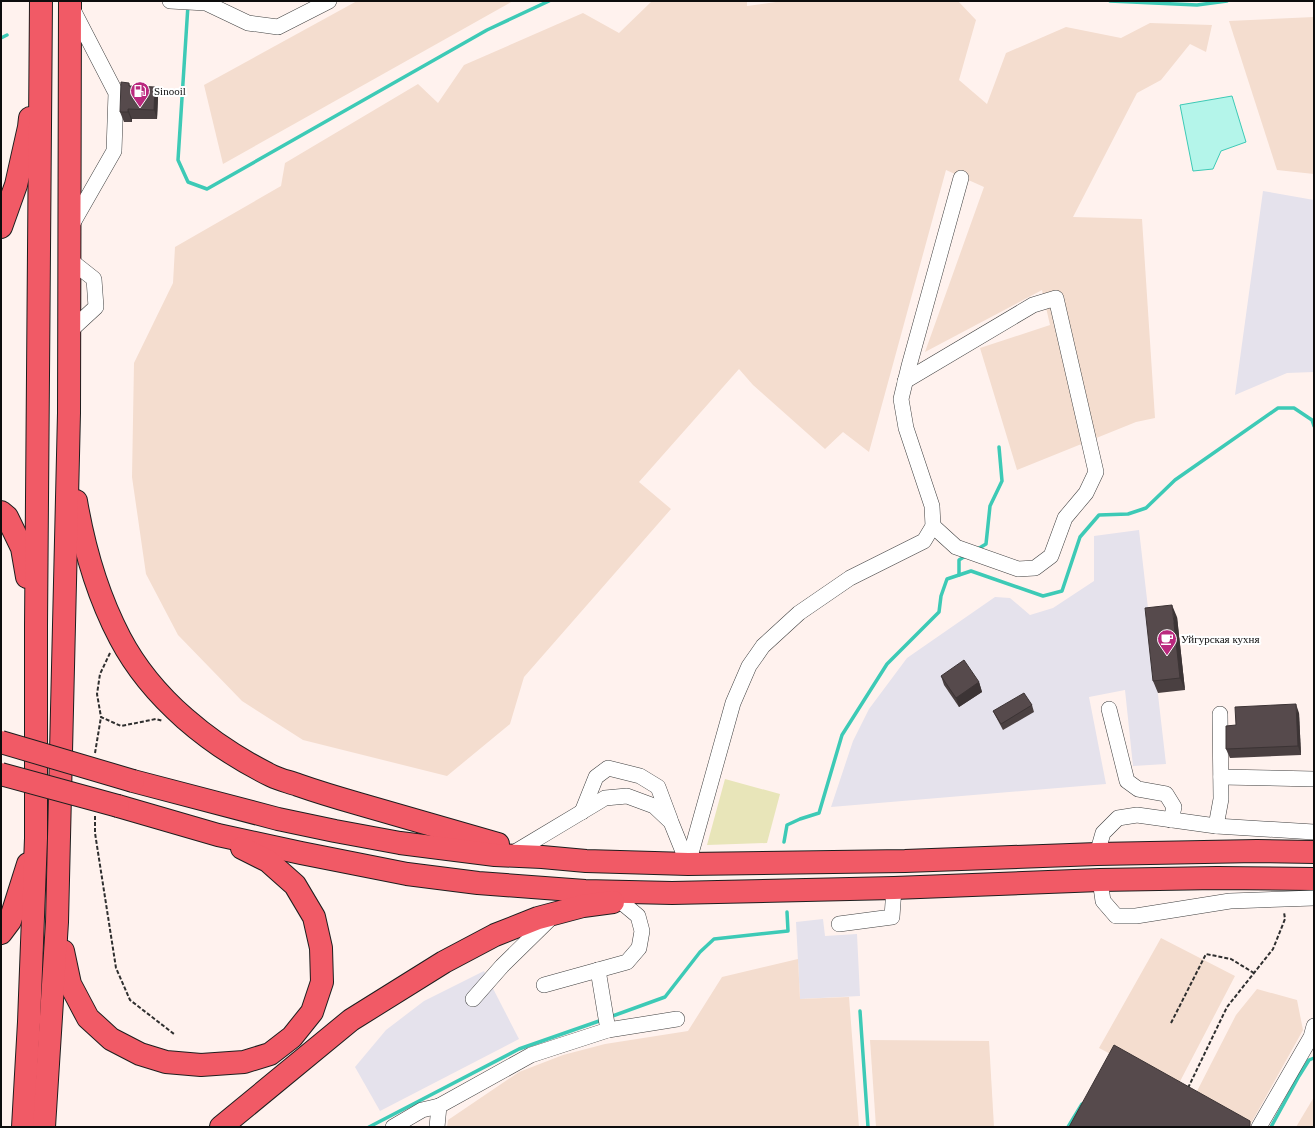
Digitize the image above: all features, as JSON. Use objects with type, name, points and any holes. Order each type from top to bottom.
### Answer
[{"type":"highway","points":[[1,227],[16,185],[29,127],[40,1]]},
{"type":"highway","points":[[23,1127],[30,1022],[36,838],[40,1]]},
{"type":"highway","points":[[44,1127],[57,922],[69,413],[70,3]]},
{"type":"highway","points":[[69,413],[76,501],[87,553],[120,638],[143,673],[170,704],[200,732],[234,756],[274,777],[514,853]]},
{"type":"highway","points":[[1,512],[7,517],[22,548],[36,625]]},
{"type":"highway","points":[[1,742],[134,781],[278,819],[335,831],[400,843],[586,861],[688,864],[905,861],[1097,854],[1257,851],[1314,852]]},
{"type":"highway","points":[[1,774],[218,835],[407,874],[478,883],[585,891],[672,893],[894,888],[1100,880],[1217,878],[1314,879]]},
{"type":"highway","points":[[57,922],[70,984],[88,1018],[111,1039],[140,1054],[166,1062],[194,1065],[244,1062],[270,1054],[292,1037],[312,1012],[322,982],[321,948],[314,917],[295,885],[268,861],[218,835]]},
{"type":"highway","points":[[1,933],[10,921],[36,838]]},
{"type":"highway","points":[[221,1127],[351,1020],[444,962],[495,935],[538,918],[583,906],[672,893]]},
{"type":"street","points":[[170,1],[206,3],[248,23],[278,27],[329,1]]},
{"type":"street","points":[[70,3],[116,93],[114,151],[70,229]]},
{"type":"street","points":[[688,864],[733,703],[749,666],[763,646],[799,613],[850,578],[924,542],[933,526],[932,506],[906,428],[901,399],[961,178]]},
{"type":"street","points":[[905,381],[1033,305],[1056,298],[1096,472],[1086,493],[1065,518],[1051,556],[1035,568],[1018,569],[956,547],[933,526]]},
{"type":"street","points":[[1109,709],[1127,781],[1138,789],[1166,794],[1174,807],[1171,820]]},
{"type":"street","points":[[1216,826],[1221,799],[1220,714]]},
{"type":"street","points":[[582,812],[596,777],[608,768],[640,776],[658,787],[688,864]]},
{"type":"street","points":[[1221,778],[1314,779]]},
{"type":"street","points":[[514,853],[605,798],[627,796],[654,806],[671,822]]},
{"type":"street","points":[[1097,854],[1103,833],[1118,818],[1137,815],[1216,826],[1314,832]]},
{"type":"street","points":[[1100,880],[1103,901],[1116,916],[1136,916],[1230,901],[1314,898]]},
{"type":"street","points":[[839,924],[892,917],[894,888]]},
{"type":"street","points":[[544,985],[627,962],[639,948],[642,931],[638,916],[620,901]]},
{"type":"street","points":[[473,999],[502,966],[556,913]]},
{"type":"street","points":[[598,970],[608,1030]]},
{"type":"street","points":[[393,1127],[422,1110],[439,1106],[531,1055],[608,1030],[677,1019]]},
{"type":"street","points":[[1259,1127],[1311,1037],[1314,1026]]},
{"type":"street","points":[[437,1127],[439,1106]]},
{"type":"path","points":[[95,759],[101,717],[97,694],[100,674],[108,655],[120,638]]},
{"type":"path","points":[[101,717],[122,726],[156,719],[164,721]]},
{"type":"path","points":[[95,811],[95,833],[116,968],[130,1000],[174,1034]]},
{"type":"path","points":[[1188,1088],[1227,1007],[1273,949],[1284,920],[1282,899]]},
{"type":"path","points":[[1171,1023],[1206,954],[1231,959],[1254,973]]},
{"type":"shaded area","points":[[357,1],[513,1],[223,164],[204,85]]},
{"type":"shaded area","points":[[652,1],[747,1],[747,6],[783,1],[958,1],[976,20],[959,80],[987,104],[1006,53],[1066,27],[1121,38],[1150,23],[1212,25],[1206,52],[1190,44],[1161,80],[1137,93],[1073,217],[1142,219],[1155,418],[1136,422],[1017,470],[980,348],[1050,325],[1042,290],[925,352],[984,187],[946,170],[869,452],[843,432],[825,449],[753,385],[739,369],[639,482],[671,509],[524,677],[510,724],[447,776],[303,740],[242,701],[178,635],[146,574],[132,477],[134,363],[173,283],[175,247],[281,186],[285,163],[418,84],[438,103],[464,65],[583,13],[619,33]]},
{"type":"shaded area","points":[[1314,17],[1314,174],[1277,170],[1229,21]]},
{"type":"shaded area","points":[[1263,191],[1314,200],[1314,372],[1287,373],[1235,395]]},
{"type":"shaded area","points":[[1139,530],[1166,764],[1133,766],[1125,690],[1089,697],[1106,784],[831,807],[853,741],[869,709],[907,658],[995,597],[1010,598],[1030,615],[1053,608],[1094,581],[1094,536]]},
{"type":"shaded area","points":[[725,779],[780,794],[767,843],[707,845]]},
{"type":"shaded area","points":[[823,919],[825,936],[857,934],[860,996],[800,999],[796,922]]},
{"type":"shaded area","points":[[1161,938],[1235,976],[1175,1091],[1193,1099],[1236,1015],[1257,989],[1297,1000],[1303,1030],[1249,1127],[1080,1127],[1120,1059],[1099,1048]]},
{"type":"shaded area","points":[[798,959],[800,999],[849,997],[859,1127],[447,1127],[448,1120],[519,1072],[563,1055],[605,1044],[688,1031],[722,977]]},
{"type":"shaded area","points":[[484,971],[519,1039],[380,1111],[355,1067],[386,1030],[424,1001]]},
{"type":"shaded area","points":[[870,1040],[989,1041],[994,1127],[876,1127]]},
{"type":"shaded area","points":[[1314,1097],[1314,1127],[1296,1127]]},
{"type":"water","points":[[1232,96],[1246,142],[1221,151],[1213,169],[1193,171],[1180,105]]},
{"type":"building","points":[[121,82],[129,83],[129,86],[155,87],[154,110],[128,109],[128,112],[120,112]]},
{"type":"building","name":"Уйгурская кухня","points":[[1172,605],[1180,678],[1153,681],[1145,608]]},
{"type":"building","points":[[964,660],[979,682],[956,698],[941,676]]},
{"type":"building","points":[[1024,693],[1032,705],[1001,724],[993,711]]},
{"type":"building","points":[[1296,704],[1298,746],[1226,749],[1226,726],[1236,725],[1235,707]]},
{"type":"building","points":[[1114,1045],[1250,1121],[1250,1127],[1069,1127]]},
{"type":"waterway","points":[[188,5],[178,160],[188,182],[207,189],[487,30],[549,1]]},
{"type":"waterway","points":[[1110,1],[1197,5],[1227,1]]},
{"type":"waterway","points":[[1,38],[7,35]]},
{"type":"waterway","points":[[784,842],[787,825],[819,813],[842,735],[887,664],[939,612],[941,596],[947,579],[971,571],[1043,596],[1062,591],[1080,537],[1099,515],[1128,514],[1146,508],[1175,480],[1278,408],[1294,408],[1312,420],[1314,426]]},
{"type":"waterway","points":[[976,550],[986,544],[990,506],[1002,481],[999,447]]},
{"type":"waterway","points":[[959,575],[959,560],[967,555]]},
{"type":"waterway","points":[[610,1017],[665,997],[700,952],[714,939],[788,931],[787,912]]},
{"type":"waterway","points":[[860,1011],[868,1127]]},
{"type":"waterway","points":[[369,1127],[519,1049],[602,1020]]},
{"type":"waterway","points":[[1271,1127],[1299,1076],[1309,1060],[1314,1058]]},
{"type":"waterway","points":[[1068,1127],[1082,1104]]},
{"type":"place","name":"Sinooil","points":[[140,108]]},
{"type":"place","name":"Уйгурская кухня","points":[[1167,656]]}]
